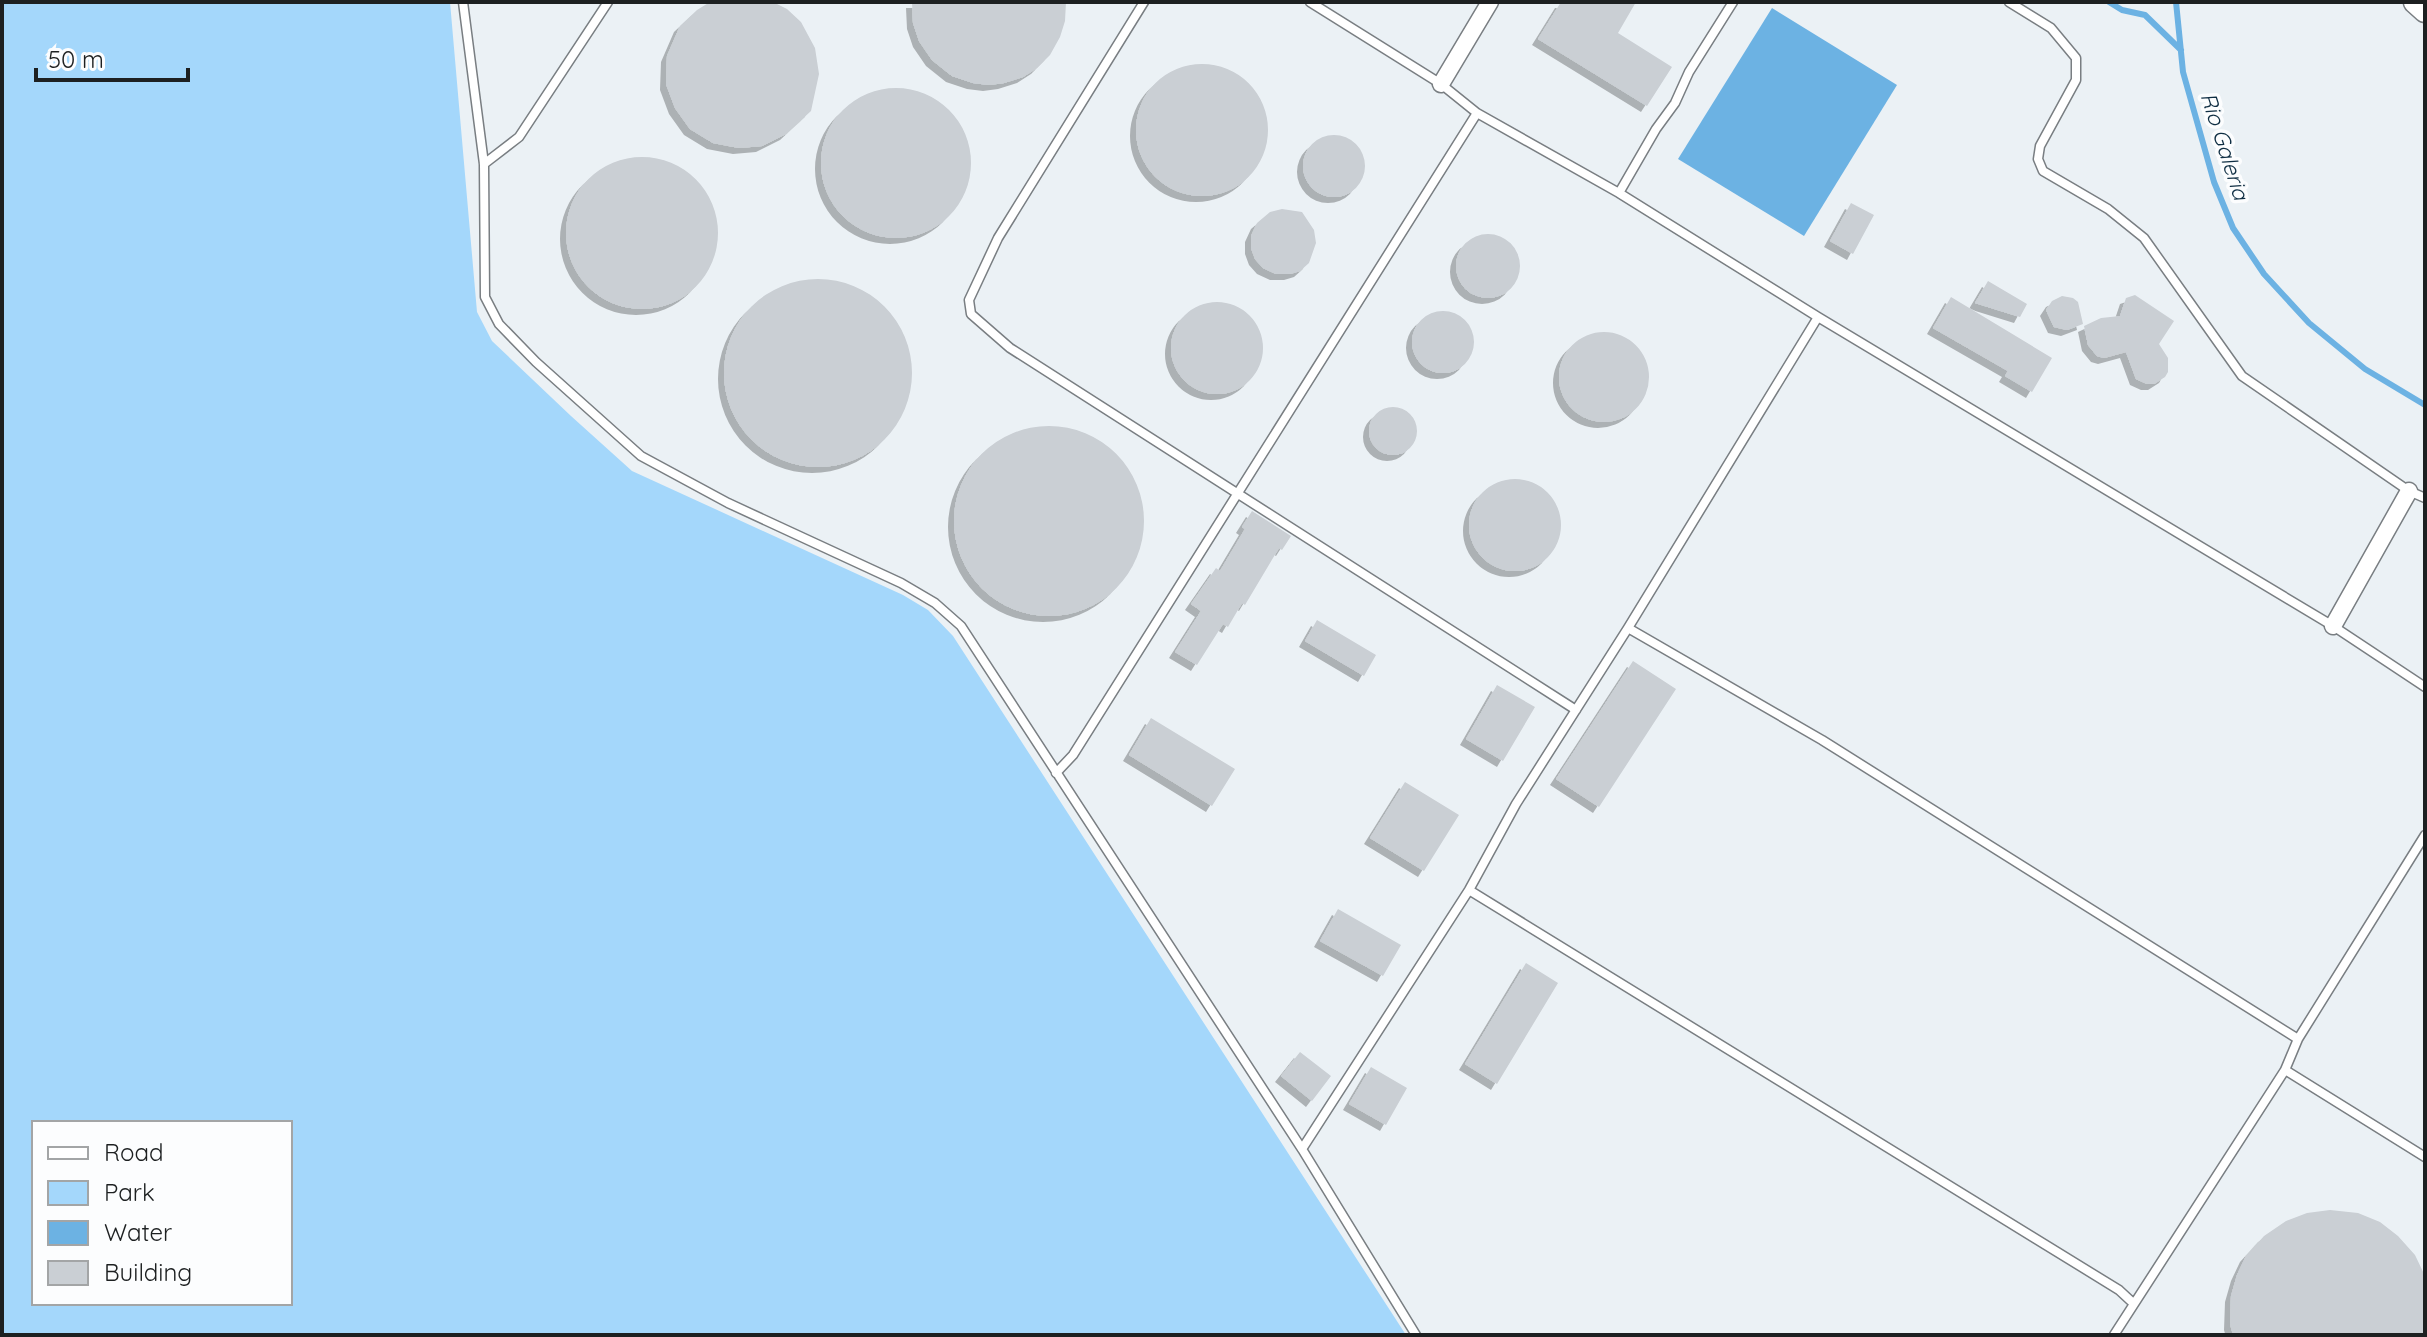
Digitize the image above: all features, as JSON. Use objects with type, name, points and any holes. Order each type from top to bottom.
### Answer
[{"type":"main road","points":[[2415,2],[2425,11]]},
{"type":"street","points":[[1441,84],[1490,2]]},
{"type":"street","points":[[2333,626],[2409,491]]},
{"type":"lane","points":[[463,2],[484,164],[485,297],[499,324],[536,362],[641,456],[728,503],[901,583],[935,603],[961,626],[1302,1149],[1416,1335]]},
{"type":"lane","points":[[484,164],[519,137],[608,2]]},
{"type":"lane","points":[[1144,2],[998,238],[969,300],[971,314],[1010,348],[1576,710]]},
{"type":"lane","points":[[1310,2],[1441,84],[1477,113],[1619,193],[1818,317],[2333,626],[2425,687]]},
{"type":"lane","points":[[1619,193],[1733,2]]},
{"type":"lane","points":[[2009,2],[2051,28],[2076,58],[2076,80],[2040,146],[2038,159],[2043,171],[2108,209],[2144,238],[2242,376],[2409,491],[2425,498]]},
{"type":"lane","points":[[1056,773],[1073,755],[1477,113]]},
{"type":"lane","points":[[1302,1149],[1469,890],[1516,804],[1628,628],[1818,317]]},
{"type":"lane","points":[[1628,628],[1835,749],[2298,1039]]},
{"type":"lane","points":[[2114,1335],[2285,1070],[2298,1039],[2425,835]]},
{"type":"lane","points":[[1469,890],[2119,1290],[2133,1303]]},
{"type":"lane","points":[[2285,1070],[2425,1157]]},
{"type":"green space","points":[[2,2],[450,2],[477,312],[492,341],[632,471],[903,595],[928,610],[953,636],[1406,1335],[2,1335]]},
{"type":"water","points":[[1772,8],[1897,85],[1804,236],[1678,159]]},
{"type":"building","points":[[710,2],[773,2],[787,9],[801,22],[815,48],[819,74],[811,111],[786,134],[762,146],[739,148],[713,143],[690,129],[675,108],[666,84],[667,56],[680,26]]},
{"type":"building","points":[[912,2],[1066,2],[1065,21],[1050,55],[1037,68],[1023,77],[989,85],[952,76],[932,60],[919,41],[913,23]]},
{"type":"building","points":[[1561,2],[1636,2],[1618,33],[1672,67],[1647,106],[1538,39]]},
{"type":"building","points":[[1202,64],[1227,69],[1249,83],[1263,105],[1268,130],[1263,155],[1249,177],[1227,191],[1202,196],[1177,191],[1155,177],[1141,155],[1136,130],[1141,105],[1155,83],[1177,69]]},
{"type":"building","points":[[896,88],[925,94],[949,110],[965,134],[971,163],[965,192],[949,216],[925,232],[896,238],[867,232],[843,216],[827,192],[821,163],[827,134],[843,110],[867,94]]},
{"type":"building","points":[[1334,135],[1346,137],[1356,144],[1363,154],[1363,178],[1356,188],[1346,195],[1334,197],[1322,195],[1312,188],[1305,178],[1303,166],[1305,154],[1312,144],[1322,137]]},
{"type":"building","points":[[642,157],[671,163],[696,179],[712,204],[718,233],[712,262],[696,287],[671,303],[642,309],[613,303],[588,287],[572,262],[566,233],[572,204],[588,179],[613,163]]},
{"type":"building","points":[[1851,203],[1874,215],[1853,254],[1830,241]]},
{"type":"building","points":[[1282,209],[1302,212],[1314,230],[1316,243],[1309,263],[1300,271],[1290,274],[1276,274],[1263,268],[1251,248],[1251,236],[1257,223],[1270,212]]},
{"type":"building","points":[[1488,234],[1511,243],[1520,266],[1511,289],[1488,298],[1465,289],[1456,266],[1465,243]]},
{"type":"building","points":[[818,279],[854,286],[885,306],[905,337],[912,373],[905,409],[885,440],[854,460],[818,467],[782,460],[751,440],[731,409],[724,373],[731,337],[751,306],[782,286]]},
{"type":"building","points":[[1988,281],[2027,304],[2020,317],[1975,303]]},
{"type":"building","points":[[2135,295],[2174,321],[2159,344],[2168,358],[2168,372],[2154,384],[2136,379],[2126,352],[2104,358],[2097,356],[2088,345],[2084,326],[2101,318],[2120,316],[2126,298]]},
{"type":"building","points":[[2062,296],[2078,302],[2083,324],[2067,330],[2054,327],[2046,310],[2052,301]]},
{"type":"building","points":[[1951,297],[2052,358],[2032,392],[2005,376],[2008,371],[1933,328]]},
{"type":"building","points":[[1217,302],[1235,306],[1249,316],[1259,330],[1263,348],[1259,366],[1249,380],[1235,390],[1217,394],[1199,390],[1185,380],[1175,366],[1171,348],[1175,330],[1185,316],[1199,306]]},
{"type":"building","points":[[1443,311],[1455,313],[1465,320],[1472,330],[1472,354],[1465,364],[1455,371],[1443,373],[1431,371],[1421,364],[1414,354],[1412,342],[1414,330],[1421,320],[1431,313]]},
{"type":"building","points":[[1604,332],[1621,335],[1636,345],[1646,360],[1649,377],[1646,394],[1636,409],[1621,419],[1604,422],[1587,419],[1572,409],[1562,394],[1559,377],[1562,360],[1572,345],[1587,335]]},
{"type":"building","points":[[1393,407],[1410,414],[1417,431],[1410,448],[1393,455],[1376,448],[1369,431],[1376,414]]},
{"type":"building","points":[[1049,426],[1085,433],[1116,454],[1137,485],[1144,521],[1137,557],[1116,588],[1085,609],[1049,616],[1013,609],[982,588],[961,557],[954,521],[961,485],[982,454],[1013,433]]},
{"type":"building","points":[[1515,479],[1533,483],[1547,493],[1557,507],[1561,525],[1557,543],[1547,557],[1533,567],[1515,571],[1497,567],[1483,557],[1473,543],[1469,525],[1473,507],[1483,493],[1497,483]]},
{"type":"building","points":[[1252,511],[1291,536],[1282,550],[1279,548],[1245,605],[1242,603],[1228,627],[1223,624],[1197,665],[1175,652],[1201,611],[1191,604],[1216,568],[1220,571]]},
{"type":"building","points":[[1317,620],[1376,655],[1364,676],[1305,641]]},
{"type":"building","points":[[1633,661],[1676,689],[1599,807],[1556,779]]},
{"type":"building","points":[[1497,685],[1535,707],[1503,761],[1466,739]]},
{"type":"building","points":[[1151,718],[1235,769],[1212,806],[1129,755]]},
{"type":"building","points":[[1405,782],[1459,815],[1424,871],[1370,838]]},
{"type":"building","points":[[1338,909],[1401,945],[1383,976],[1320,941]]},
{"type":"building","points":[[1526,963],[1558,983],[1497,1084],[1465,1064]]},
{"type":"building","points":[[1300,1052],[1331,1076],[1312,1101],[1281,1076]]},
{"type":"building","points":[[1371,1067],[1407,1088],[1386,1125],[1349,1104]]},
{"type":"building","points":[[2330,1210],[2358,1213],[2380,1222],[2415,1255],[2425,1276],[2425,1335],[2233,1335],[2230,1324],[2231,1296],[2246,1256],[2264,1236],[2286,1221],[2307,1213]]},
{"type":"waterway","points":[[2109,2],[2122,10],[2145,15],[2181,50]]},
{"type":"waterway","name":"Rio Galeria","points":[[2176,2],[2183,72],[2214,182],[2233,228],[2264,274],[2309,323],[2365,369],[2425,405]]}]
